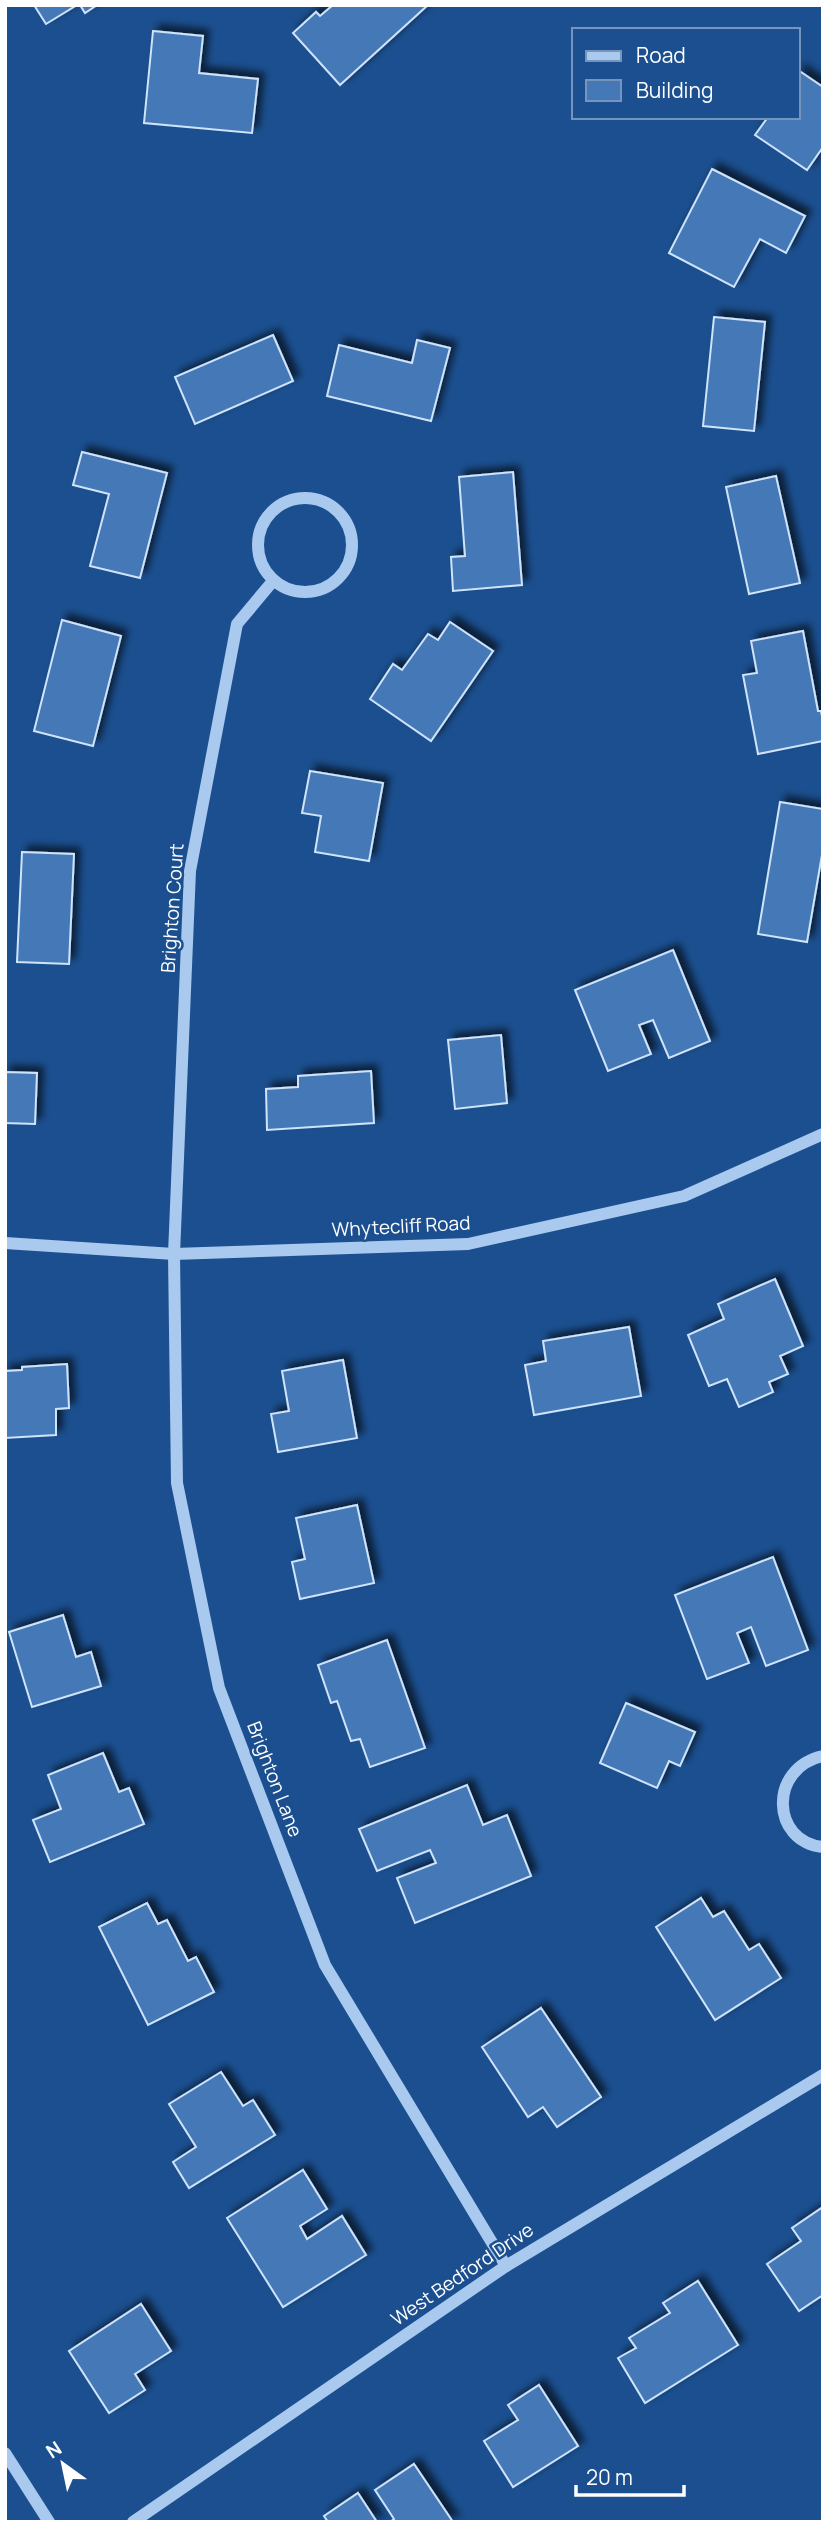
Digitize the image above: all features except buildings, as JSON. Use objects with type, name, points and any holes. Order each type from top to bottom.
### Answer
[{"type":"street","points":[[302,498],[321,501],[337,510],[348,525],[352,543],[350,561],[340,578],[325,588],[307,593],[289,590],[273,580],[261,566],[257,548],[260,529],[270,513],[284,502],[302,498]]},
{"type":"street","name":"Brighton Court","points":[[174,1254],[190,871],[237,624],[273,580]]},
{"type":"street","name":"Whytecliff Road","points":[[5,1243],[174,1254],[468,1244],[684,1196],[823,1134]]},
{"type":"street","name":"Brighton Lane","points":[[174,1254],[177,1483],[219,1688],[325,1965],[506,2266]]},
{"type":"street","points":[[823,1756],[803,1762],[790,1774],[783,1791],[782,1809],[789,1826],[802,1839],[823,1847]]},
{"type":"street","name":"West Bedford Drive","points":[[133,2522],[506,2266],[823,2075]]},
{"type":"street","points":[[5,2453],[49,2522]]}]
